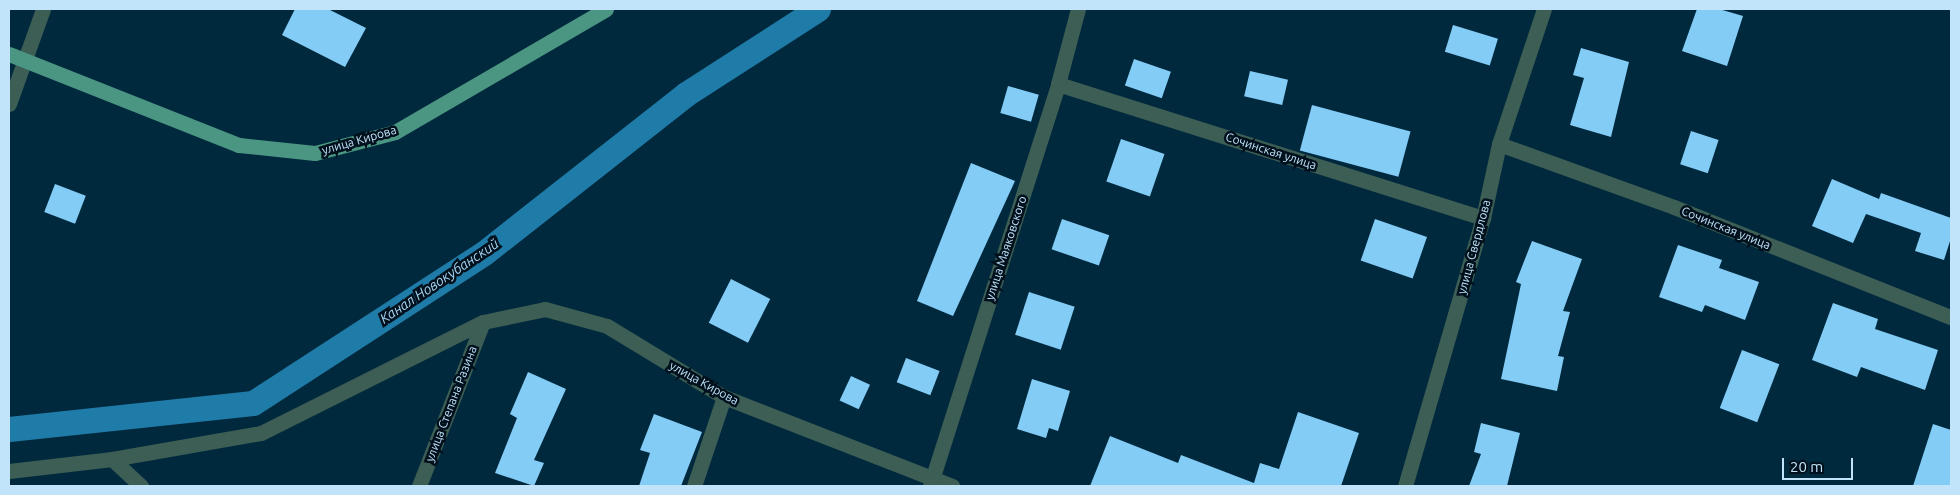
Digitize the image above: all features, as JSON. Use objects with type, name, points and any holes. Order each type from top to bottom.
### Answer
[{"type":"main road","name":"улица Кирова","points":[[9,54],[239,145],[315,153],[395,132],[606,9]]},
{"type":"street","points":[[9,104],[23,60],[43,9]]},
{"type":"street","name":"улица Маяковского","points":[[931,483],[1058,84],[1078,9]]},
{"type":"street","name":"улица Свердлова","points":[[1406,486],[1483,218],[1499,144],[1544,9]]},
{"type":"street","name":"Сочинская улица","points":[[1058,84],[1483,218]]},
{"type":"street","name":"Сочинская улица","points":[[1499,144],[1674,207],[1951,317]]},
{"type":"street","name":"улица Кирова","points":[[9,471],[112,458],[261,432],[483,322],[545,309],[606,326],[724,397],[931,483],[952,486]]},
{"type":"street","name":"улица Степана Разина","points":[[419,486],[483,322]]},
{"type":"street","points":[[694,486],[724,397]]},
{"type":"street","points":[[112,458],[141,486]]},
{"type":"building","points":[[295,9],[328,9],[366,28],[345,67],[282,35]]},
{"type":"building","points":[[1697,9],[1719,9],[1743,16],[1727,66],[1682,51]]},
{"type":"building","points":[[1453,25],[1498,39],[1490,66],[1445,52]]},
{"type":"building","points":[[1581,48],[1629,62],[1611,137],[1570,125],[1584,78],[1573,75]]},
{"type":"building","points":[[1134,59],[1171,72],[1162,98],[1125,85]]},
{"type":"building","points":[[1250,71],[1288,80],[1282,105],[1244,96]]},
{"type":"building","points":[[1008,86],[1039,95],[1031,122],[1000,113]]},
{"type":"building","points":[[1312,105],[1411,131],[1398,177],[1300,150]]},
{"type":"building","points":[[1691,131],[1719,140],[1708,173],[1680,164]]},
{"type":"building","points":[[1121,139],[1164,154],[1150,197],[1106,182]]},
{"type":"building","points":[[971,163],[1015,181],[953,316],[917,301]]},
{"type":"building","points":[[1832,179],[1879,199],[1881,193],[1951,218],[1951,238],[1944,260],[1915,251],[1921,233],[1866,214],[1853,243],[1812,226]]},
{"type":"building","points":[[55,184],[86,196],[75,224],[44,212]]},
{"type":"building","points":[[1062,219],[1109,235],[1099,266],[1052,249]]},
{"type":"building","points":[[1375,219],[1427,237],[1413,279],[1361,261]]},
{"type":"building","points":[[1532,241],[1582,259],[1563,311],[1570,312],[1558,356],[1564,357],[1557,391],[1501,379],[1521,284],[1516,282]]},
{"type":"building","points":[[1678,245],[1722,260],[1719,268],[1759,282],[1745,320],[1705,305],[1702,312],[1659,297]]},
{"type":"building","points":[[731,279],[770,299],[748,343],[709,323]]},
{"type":"building","points":[[1029,292],[1075,307],[1061,350],[1015,335]]},
{"type":"building","points":[[1833,303],[1878,319],[1875,329],[1938,350],[1925,390],[1861,367],[1857,377],[1812,360]]},
{"type":"building","points":[[1742,350],[1779,364],[1757,422],[1720,408]]},
{"type":"building","points":[[906,358],[940,371],[930,395],[897,382]]},
{"type":"building","points":[[528,372],[566,389],[534,460],[544,463],[534,486],[495,473],[517,418],[510,414]]},
{"type":"building","points":[[851,376],[870,385],[859,409],[840,400]]},
{"type":"building","points":[[1032,379],[1070,391],[1058,431],[1049,428],[1046,438],[1017,429]]},
{"type":"building","points":[[1298,412],[1359,433],[1341,486],[1090,486],[1110,436],[1178,463],[1181,455],[1254,483],[1260,463],[1279,469]]},
{"type":"building","points":[[654,414],[702,432],[681,486],[639,486],[650,453],[640,450]]},
{"type":"building","points":[[1481,423],[1520,433],[1507,486],[1469,486],[1481,454],[1474,452]]},
{"type":"building","points":[[1933,424],[1951,430],[1951,486],[1913,486]]},
{"type":"waterway","name":"Канал Новокубанский","points":[[9,429],[253,403],[484,253],[686,94],[818,9]]}]
